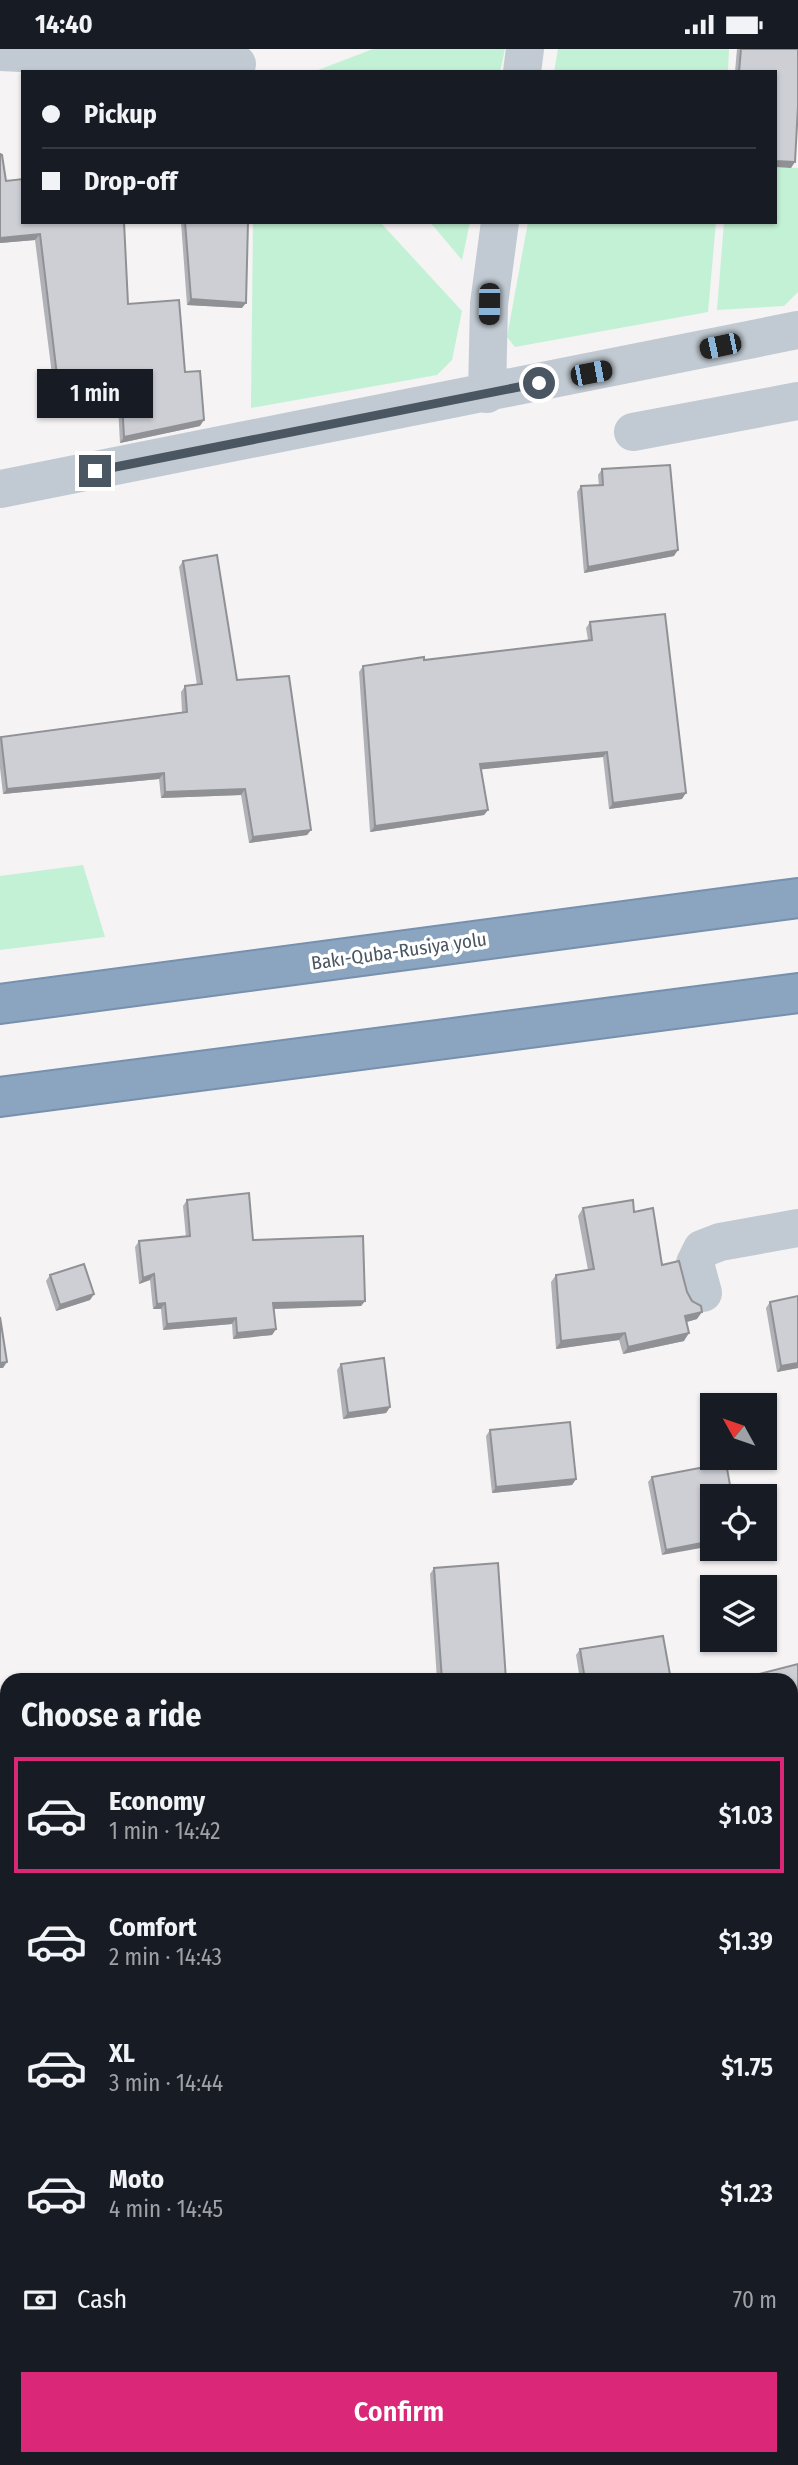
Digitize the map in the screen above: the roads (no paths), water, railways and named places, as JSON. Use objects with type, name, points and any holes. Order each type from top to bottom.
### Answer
[{"type":"highway","name":"Bakı-Quba-Rusiya yolu","points":[[0,1005],[798,898]]},
{"type":"highway","points":[[0,1097],[798,993]]},
{"type":"street","points":[[522,70],[525,49]]},
{"type":"street","points":[[0,52],[237,64]]},
{"type":"street","points":[[487,394],[489,304],[500,224]]},
{"type":"street","points":[[0,489],[798,330]]},
{"type":"street","points":[[633,432],[798,401]]},
{"type":"street","points":[[703,1293],[695,1263],[702,1249],[720,1242],[798,1228]]}]
